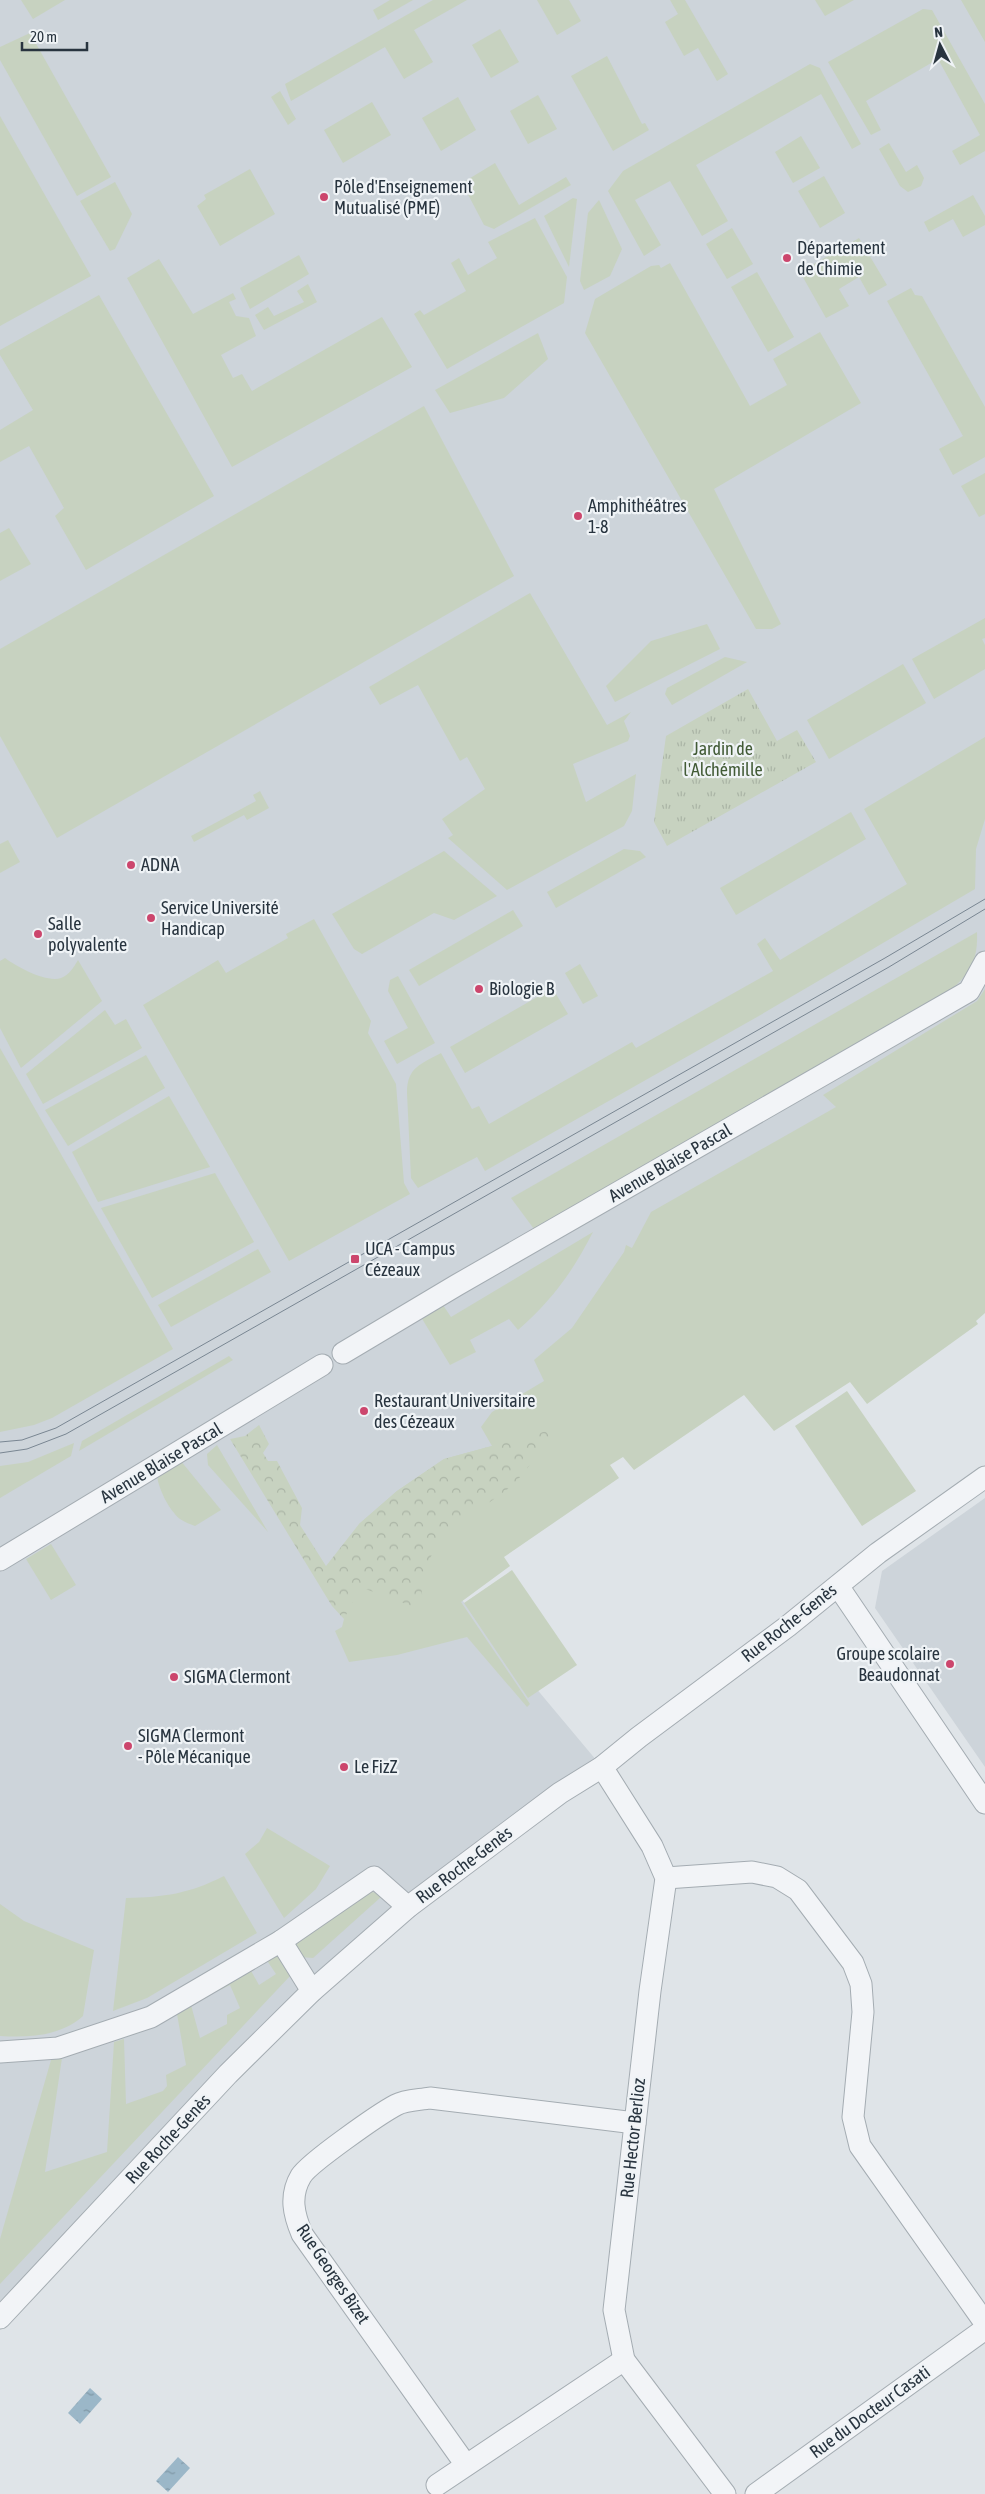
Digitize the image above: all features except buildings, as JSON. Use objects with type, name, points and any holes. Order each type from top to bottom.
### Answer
[{"type":"street","name":"Avenue Blaise Pascal","points":[[343,1353],[457,1284],[969,991],[985,962]]},
{"type":"street","name":"Avenue Blaise Pascal","points":[[0,1560],[322,1366]]},
{"type":"street","name":"Rue Roche-Genès","points":[[0,2318],[228,2074],[312,1991],[408,1907],[560,1793],[602,1767],[639,1737],[788,1626],[878,1553],[985,1477]]},
{"type":"street","points":[[838,1586],[985,1803]]},
{"type":"street","points":[[602,1767],[652,1846],[666,1878],[752,1872],[778,1877],[798,1890],[853,1963],[861,1984],[863,2012],[853,2117],[860,2146],[985,2323]]},
{"type":"street","points":[[0,2052],[58,2048],[151,2017],[281,1941],[374,1877],[408,1907]]},
{"type":"street","name":"Rue Hector Berlioz","points":[[666,1878],[614,2310],[624,2360],[725,2494]]},
{"type":"street","points":[[281,1941],[312,1991]]},
{"type":"street","name":"Rue Georges Bizet","points":[[466,2464],[302,2234],[293,2215],[294,2195],[301,2176],[315,2161],[398,2104],[430,2098],[635,2123]]},
{"type":"street","name":"Rue du Docteur Casati","points":[[756,2494],[985,2329]]},
{"type":"street","points":[[437,2485],[624,2360]]},
{"type":"shaded area","points":[[0,0],[985,0],[985,1163],[405,1532],[602,1767],[408,1907],[0,2317]]},
{"type":"shaded area","name":"Groupe scolaire Beaudonnat","points":[[985,1498],[985,1767],[875,1608],[882,1571]]},
{"type":"green space","points":[[21,0],[65,0],[33,19]]},
{"type":"green space","points":[[390,0],[413,0],[378,20],[373,10]]},
{"type":"green space","points":[[433,0],[467,0],[414,30],[433,62],[404,79],[385,47],[291,101],[285,84]]},
{"type":"green space","points":[[537,0],[569,0],[581,21],[557,35]]},
{"type":"green space","points":[[670,0],[685,0],[728,74],[717,81],[698,48],[684,56],[665,22],[678,14]]},
{"type":"green space","points":[[815,0],[854,0],[825,16]]},
{"type":"green space","points":[[961,0],[985,0],[985,42]]},
{"type":"green space","points":[[923,9],[932,10],[985,104],[985,151],[960,165],[952,151],[980,135],[938,59],[866,101],[881,130],[871,135],[828,62]]},
{"type":"green space","points":[[500,29],[519,62],[491,78],[472,45]]},
{"type":"green space","points":[[30,33],[111,177],[77,196],[0,60],[0,47]]},
{"type":"green space","points":[[607,56],[642,124],[645,123],[649,130],[613,151],[571,76]]},
{"type":"green space","points":[[810,64],[820,68],[861,144],[852,149],[821,94],[696,165],[728,221],[702,236],[670,181],[635,200],[661,245],[644,256],[608,191],[623,171]]},
{"type":"green space","points":[[280,91],[296,119],[288,125],[271,97]]},
{"type":"green space","points":[[538,95],[557,129],[528,144],[510,111]]},
{"type":"green space","points":[[458,97],[476,130],[441,151],[422,118]]},
{"type":"green space","points":[[372,102],[391,135],[343,163],[324,130]]},
{"type":"green space","points":[[0,116],[91,276],[0,326]]},
{"type":"green space","points":[[801,136],[820,168],[793,183],[775,152]]},
{"type":"green space","points":[[889,143],[906,172],[917,165],[924,178],[921,186],[908,192],[900,186],[879,149]]},
{"type":"green space","points":[[495,163],[519,205],[566,177],[571,185],[494,229],[484,225],[462,183]]},
{"type":"green space","points":[[250,169],[275,214],[220,246],[197,206],[206,199],[204,195]]},
{"type":"green space","points":[[824,176],[845,213],[820,228],[798,191]]},
{"type":"green space","points":[[115,182],[132,214],[115,249],[110,251],[80,201]]},
{"type":"green space","points":[[973,195],[985,216],[985,225],[963,237],[953,219],[929,232],[924,222]]},
{"type":"green space","points":[[573,198],[577,199],[569,267],[544,216]]},
{"type":"green space","points":[[599,200],[622,249],[610,276],[584,290],[580,281],[588,213]]},
{"type":"green space","points":[[535,218],[567,277],[564,303],[447,369],[414,314],[420,310],[424,315],[466,291],[451,263],[459,258],[468,275],[497,258],[488,242]]},
{"type":"green space","points":[[732,228],[753,264],[727,279],[706,244]]},
{"type":"green space","points":[[859,238],[887,285],[869,295],[859,277],[839,289],[849,306],[826,318],[800,272]]},
{"type":"green space","points":[[299,255],[309,274],[250,309],[240,288]]},
{"type":"green space","points":[[159,259],[193,314],[233,293],[236,299],[229,302],[236,316],[249,318],[256,336],[221,355],[233,378],[242,374],[252,391],[382,317],[412,367],[232,467],[127,278]]},
{"type":"green space","points":[[670,263],[750,406],[787,385],[773,359],[820,332],[861,403],[714,489],[781,624],[772,629],[756,629],[585,333],[595,299],[651,266],[659,265],[661,268]]},
{"type":"green space","points":[[757,272],[794,337],[768,352],[731,287]]},
{"type":"green space","points":[[308,284],[317,302],[264,330],[255,315],[268,307],[274,316],[304,302],[297,291]]},
{"type":"green space","points":[[911,288],[915,295],[922,296],[985,407],[985,457],[953,475],[939,449],[963,436],[887,301]]},
{"type":"green space","points":[[99,295],[214,496],[86,570],[55,516],[64,508],[29,446],[0,462],[0,430],[33,410],[0,355],[0,350]]},
{"type":"green space","points":[[538,333],[548,359],[504,398],[450,413],[435,390]]},
{"type":"green space","points":[[424,406],[514,576],[57,838],[0,736],[0,649]]},
{"type":"green space","points":[[985,473],[985,514],[979,517],[961,486]]},
{"type":"green space","points":[[9,528],[31,564],[0,581],[0,533]]},
{"type":"green space","points":[[530,593],[607,725],[631,712],[624,721],[630,736],[628,741],[573,764],[586,802],[636,774],[632,811],[624,826],[507,890],[448,838],[453,835],[442,819],[485,789],[467,757],[460,761],[418,685],[380,705],[369,687]]},
{"type":"green space","points":[[985,618],[985,638],[982,639],[985,645],[985,669],[934,699],[912,659]]},
{"type":"green space","points":[[707,624],[720,649],[615,702],[606,686],[651,641]]},
{"type":"green space","points":[[725,657],[747,662],[672,705],[665,694],[667,688]]},
{"type":"green space","points":[[903,664],[926,703],[829,759],[807,720]]},
{"type":"green space","name":"Jardin de l'Alchémille","points":[[748,689],[777,741],[797,730],[816,762],[667,846],[654,822],[666,736]]},
{"type":"green space","points":[[985,737],[985,819],[976,849],[975,889],[757,1017],[485,1171],[477,1157],[418,1188],[411,1178],[407,1093],[410,1077],[417,1067],[441,1053],[472,1109],[479,1106],[489,1124],[632,1042],[636,1048],[773,971],[757,944],[765,938],[780,960],[907,884],[864,809]]},
{"type":"green space","points":[[260,791],[269,808],[247,820],[244,815],[194,842],[191,836],[256,801],[253,795]]},
{"type":"green space","points":[[851,812],[866,839],[736,915],[720,888]]},
{"type":"green space","points":[[8,840],[20,862],[0,873],[0,844]]},
{"type":"green space","points":[[624,849],[640,851],[646,857],[556,908],[547,892]]},
{"type":"green space","points":[[444,851],[497,896],[454,920],[434,913],[362,954],[354,949],[332,914]]},
{"type":"green space","points":[[513,910],[523,926],[419,986],[409,970]]},
{"type":"green space","points":[[314,919],[371,1021],[368,1033],[396,1084],[404,1183],[410,1194],[289,1261],[143,1005],[218,960],[226,973],[288,938],[286,934]]},
{"type":"green space","points":[[977,932],[973,963],[954,987],[534,1229],[511,1198]]},
{"type":"green space","points":[[5,958],[32,973],[55,979],[67,975],[78,960],[102,1001],[21,1068],[0,1028],[0,961]]},
{"type":"green space","points":[[580,964],[598,996],[583,1004],[565,973]]},
{"type":"green space","points":[[398,976],[435,1043],[397,1064],[384,1041],[408,1028],[388,991],[390,980]]},
{"type":"green space","points":[[550,984],[568,1014],[465,1073],[450,1047],[546,992],[544,987]]},
{"type":"green space","points":[[985,989],[985,1313],[976,1321],[978,1324],[867,1404],[850,1382],[774,1431],[744,1395],[634,1470],[623,1457],[610,1465],[619,1478],[504,1557],[510,1566],[461,1602],[530,1704],[527,1707],[467,1637],[397,1655],[349,1662],[335,1631],[342,1627],[344,1619],[359,1524],[397,1491],[444,1459],[492,1446],[481,1427],[492,1412],[544,1381],[534,1360],[572,1328],[624,1252],[626,1245],[632,1248],[651,1212],[836,1107],[823,1095],[977,1001]]},
{"type":"green space","points":[[105,1010],[115,1025],[126,1019],[142,1048],[43,1104],[26,1074]]},
{"type":"green space","points":[[0,1048],[173,1349],[52,1418],[34,1425],[0,1432]]},
{"type":"green space","points":[[146,1055],[165,1088],[68,1146],[45,1110]]},
{"type":"green space","points":[[169,1096],[210,1167],[98,1202],[72,1152]]},
{"type":"green space","points":[[215,1173],[254,1242],[152,1298],[101,1208]]},
{"type":"green space","points":[[593,1232],[569,1273],[551,1297],[530,1319],[518,1330],[509,1319],[470,1340],[476,1352],[450,1365],[421,1317],[443,1305],[451,1317]]},
{"type":"green space","points":[[258,1249],[271,1272],[171,1327],[158,1305]]},
{"type":"green space","points":[[229,1356],[233,1360],[79,1451],[82,1441]]},
{"type":"green space","points":[[847,1391],[916,1491],[862,1526],[795,1426]]},
{"type":"green space","points":[[259,1425],[269,1444],[263,1453],[268,1461],[277,1461],[302,1508],[300,1525],[326,1566],[359,1524],[397,1491],[444,1459],[547,1431],[551,1437],[515,1483],[456,1527],[435,1550],[427,1564],[422,1581],[425,1611],[360,1587],[344,1619],[332,1606],[230,1439],[245,1436]]},
{"type":"green space","points":[[74,1443],[71,1456],[0,1498],[0,1466],[28,1462]]},
{"type":"green space","points":[[217,1445],[268,1532],[208,1465],[207,1454]]},
{"type":"green space","points":[[180,1460],[221,1510],[195,1526],[180,1519],[172,1510],[164,1498],[158,1479],[157,1473]]},
{"type":"green space","points":[[51,1544],[76,1585],[51,1600],[26,1559]]},
{"type":"green space","points":[[512,1570],[577,1665],[528,1698],[464,1603]]},
{"type":"green space","points":[[267,1828],[330,1866],[316,1889],[284,1918],[245,1854],[259,1842]]},
{"type":"green space","points":[[224,1876],[257,1933],[147,1998],[113,2011],[126,1898],[153,1897],[187,1891]]},
{"type":"green space","points":[[370,1892],[381,1893],[381,1897],[313,1958],[299,1957],[290,1937]]},
{"type":"green space","points":[[0,1904],[24,1921],[94,1950],[83,2016],[74,2023],[55,2032],[33,2036],[0,2036]]},
{"type":"green space","points":[[277,1954],[292,1974],[0,2284],[0,2239],[51,2060],[62,2058],[45,2172],[107,2152],[114,2042],[124,2039],[126,2104],[163,2091],[167,2086],[166,2075],[186,2065],[177,2014],[191,2005],[200,2038],[227,2024],[227,2015],[240,2008],[230,1985],[220,1990],[219,1988],[250,1969],[259,1985],[276,1974],[266,1959]]},
{"type":"water","points":[[90,2388],[102,2399],[80,2424],[68,2413]]},
{"type":"water","points":[[178,2457],[190,2468],[168,2492],[156,2481]]},
{"type":"tram line","points":[[0,1442],[22,1440],[56,1428],[885,958],[985,899]]},
{"type":"tram line","points":[[0,1453],[27,1449],[66,1434],[889,967],[985,909]]},
{"type":"place","name":"Pôle d'Enseignement Mutualisé (PME)","points":[[324,197]]},
{"type":"place","name":"Département de Chimie","points":[[787,258]]},
{"type":"place","name":"Amphithéâtres 1-8","points":[[578,516]]},
{"type":"place","name":"ADNA","points":[[131,865]]},
{"type":"place","name":"Service Université Handicap","points":[[151,918]]},
{"type":"place","name":"Salle polyvalente","points":[[38,934]]},
{"type":"place","name":"Biologie B","points":[[479,989]]},
{"type":"place","name":"UCA - Campus Cézeaux","points":[[355,1259]]},
{"type":"place","name":"Restaurant Universitaire des Cézeaux","points":[[364,1411]]},
{"type":"place","name":"Groupe scolaire Beaudonnat","points":[[950,1664]]},
{"type":"place","name":"SIGMA Clermont","points":[[174,1677]]},
{"type":"place","name":"SIGMA Clermont - Pôle Mécanique","points":[[128,1746]]},
{"type":"place","name":"Le FizZ","points":[[344,1767]]}]
